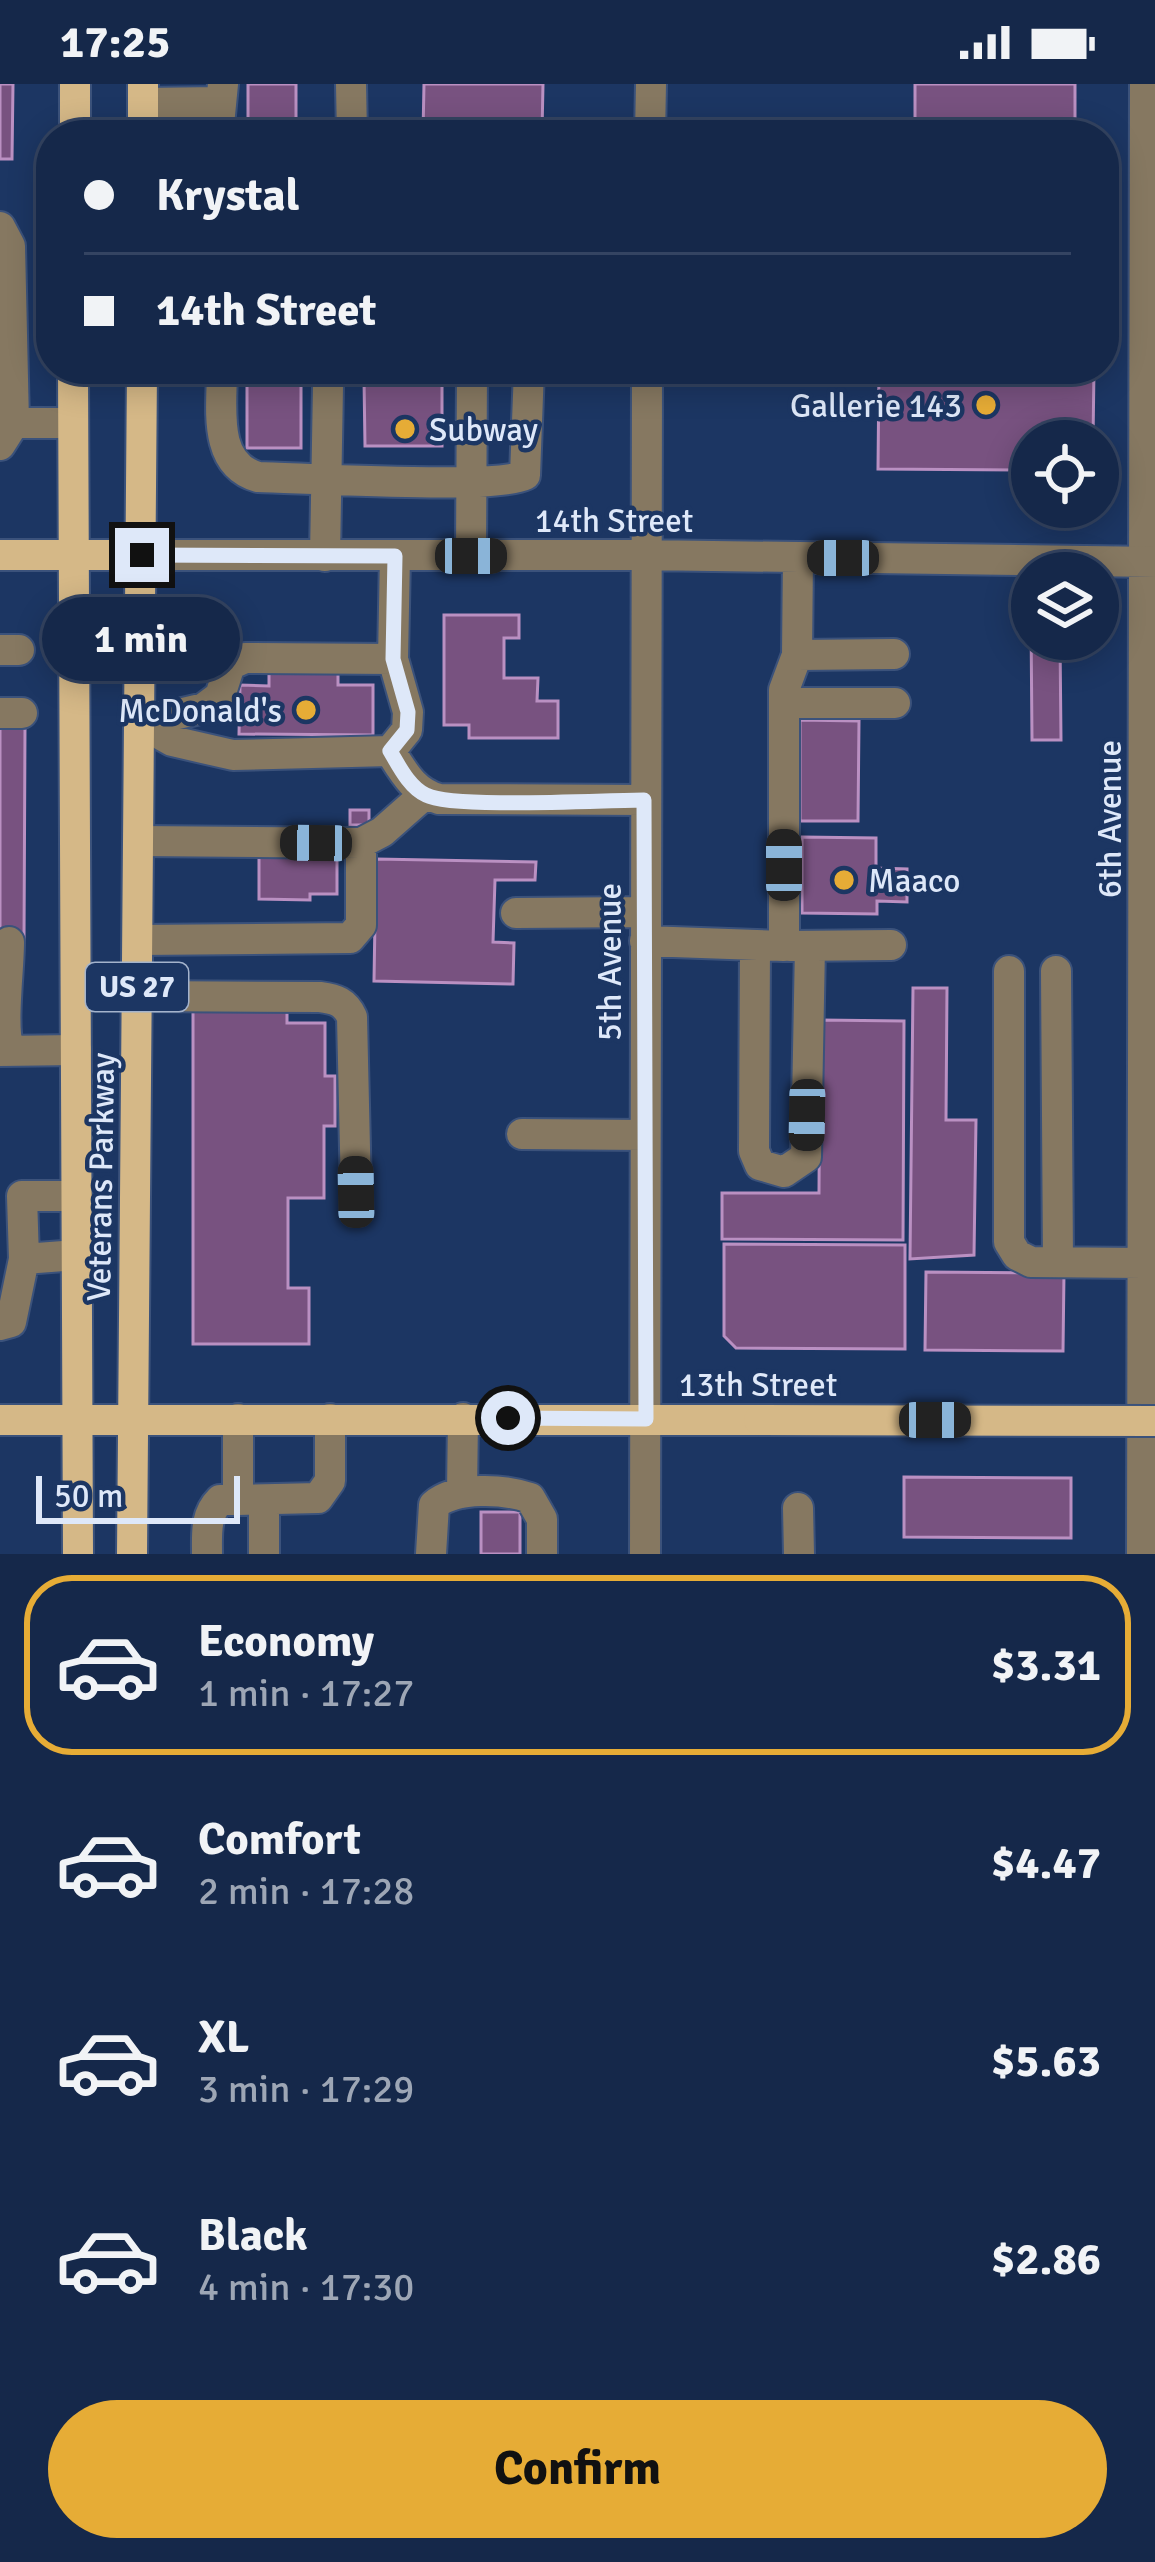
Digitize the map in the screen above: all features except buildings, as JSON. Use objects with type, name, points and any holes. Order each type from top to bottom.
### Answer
[{"type":"main road","points":[[75,84],[75,120]]},
{"type":"main road","name":"Veterans Parkway","points":[[74,384],[78,1554]]},
{"type":"main road","name":"Veterans Parkway","points":[[132,1554],[142,384]]},
{"type":"main road","name":"14th Street","points":[[0,555],[142,555]]},
{"type":"main road","name":"13th Street","points":[[0,1420],[1155,1421]]},
{"type":"street","points":[[351,84],[352,120]]},
{"type":"street","points":[[650,120],[651,84]]},
{"type":"street","name":"6th Avenue","points":[[1145,84],[1150,562],[1142,1264],[1148,1313],[1146,1540]]},
{"type":"street","points":[[143,93],[221,93]]},
{"type":"street","points":[[0,227],[10,246],[7,434],[73,423]]},
{"type":"street","points":[[222,384],[222,437],[233,463],[245,473],[472,481],[516,480],[525,475],[529,384]]},
{"type":"street","points":[[471,556],[472,384]]},
{"type":"street","name":"5th Avenue","points":[[645,1554],[647,384]]},
{"type":"street","points":[[325,556],[328,386]]},
{"type":"street","name":"14th Street","points":[[142,555],[1150,562]]},
{"type":"street","points":[[140,723],[172,741],[233,755],[390,751],[407,730],[408,712],[393,659],[395,556]]},
{"type":"street","points":[[783,946],[754,1151],[760,1165],[784,1172],[806,1157],[783,946],[784,690],[797,655],[798,557]]},
{"type":"street","points":[[797,655],[894,654]]},
{"type":"street","points":[[220,752],[220,696],[226,670],[245,658],[393,659]]},
{"type":"street","points":[[140,723],[194,713],[220,696]]},
{"type":"street","points":[[784,704],[896,703]]},
{"type":"street","points":[[390,751],[407,779],[424,795],[463,801],[644,800]]},
{"type":"street","points":[[139,841],[361,843],[382,832],[424,795]]},
{"type":"street","points":[[138,940],[350,938],[361,925],[361,843]]},
{"type":"street","points":[[516,913],[783,946],[891,945]]},
{"type":"street","points":[[9,942],[4,1051],[76,1050]]},
{"type":"street","points":[[1009,971],[1010,1242],[1017,1255],[1031,1262],[1142,1264]]},
{"type":"street","points":[[1056,971],[1058,1262]]},
{"type":"street","points":[[137,996],[320,997],[347,1006],[352,1017],[356,1192]]},
{"type":"street","points":[[522,1134],[645,1135]]},
{"type":"street","points":[[0,1325],[11,1322],[16,1248],[11,1187],[77,1196]]},
{"type":"street","points":[[16,1248],[77,1255]]},
{"type":"street","points":[[462,1493],[463,1418]]},
{"type":"street","points":[[238,1419],[264,1554]]},
{"type":"street","points":[[207,1554],[206,1525],[220,1500],[305,1501],[327,1490],[331,1481],[330,1419]]},
{"type":"street","points":[[431,1554],[434,1505],[441,1498],[462,1493],[530,1498],[542,1519],[542,1554]]},
{"type":"street","points":[[798,1508],[799,1554]]},
{"type":"place","name":"Gallerie 143","points":[[986,405]]},
{"type":"place","name":"Subway","points":[[405,429]]},
{"type":"place","name":"McDonald's","points":[[306,710]]},
{"type":"place","name":"Maaco","points":[[844,880]]},
{"type":"route","points":[[142,555],[395,556],[393,659],[408,712],[407,730],[390,751],[407,779],[424,795],[439,799],[644,800],[646,1419],[508,1418]]}]
